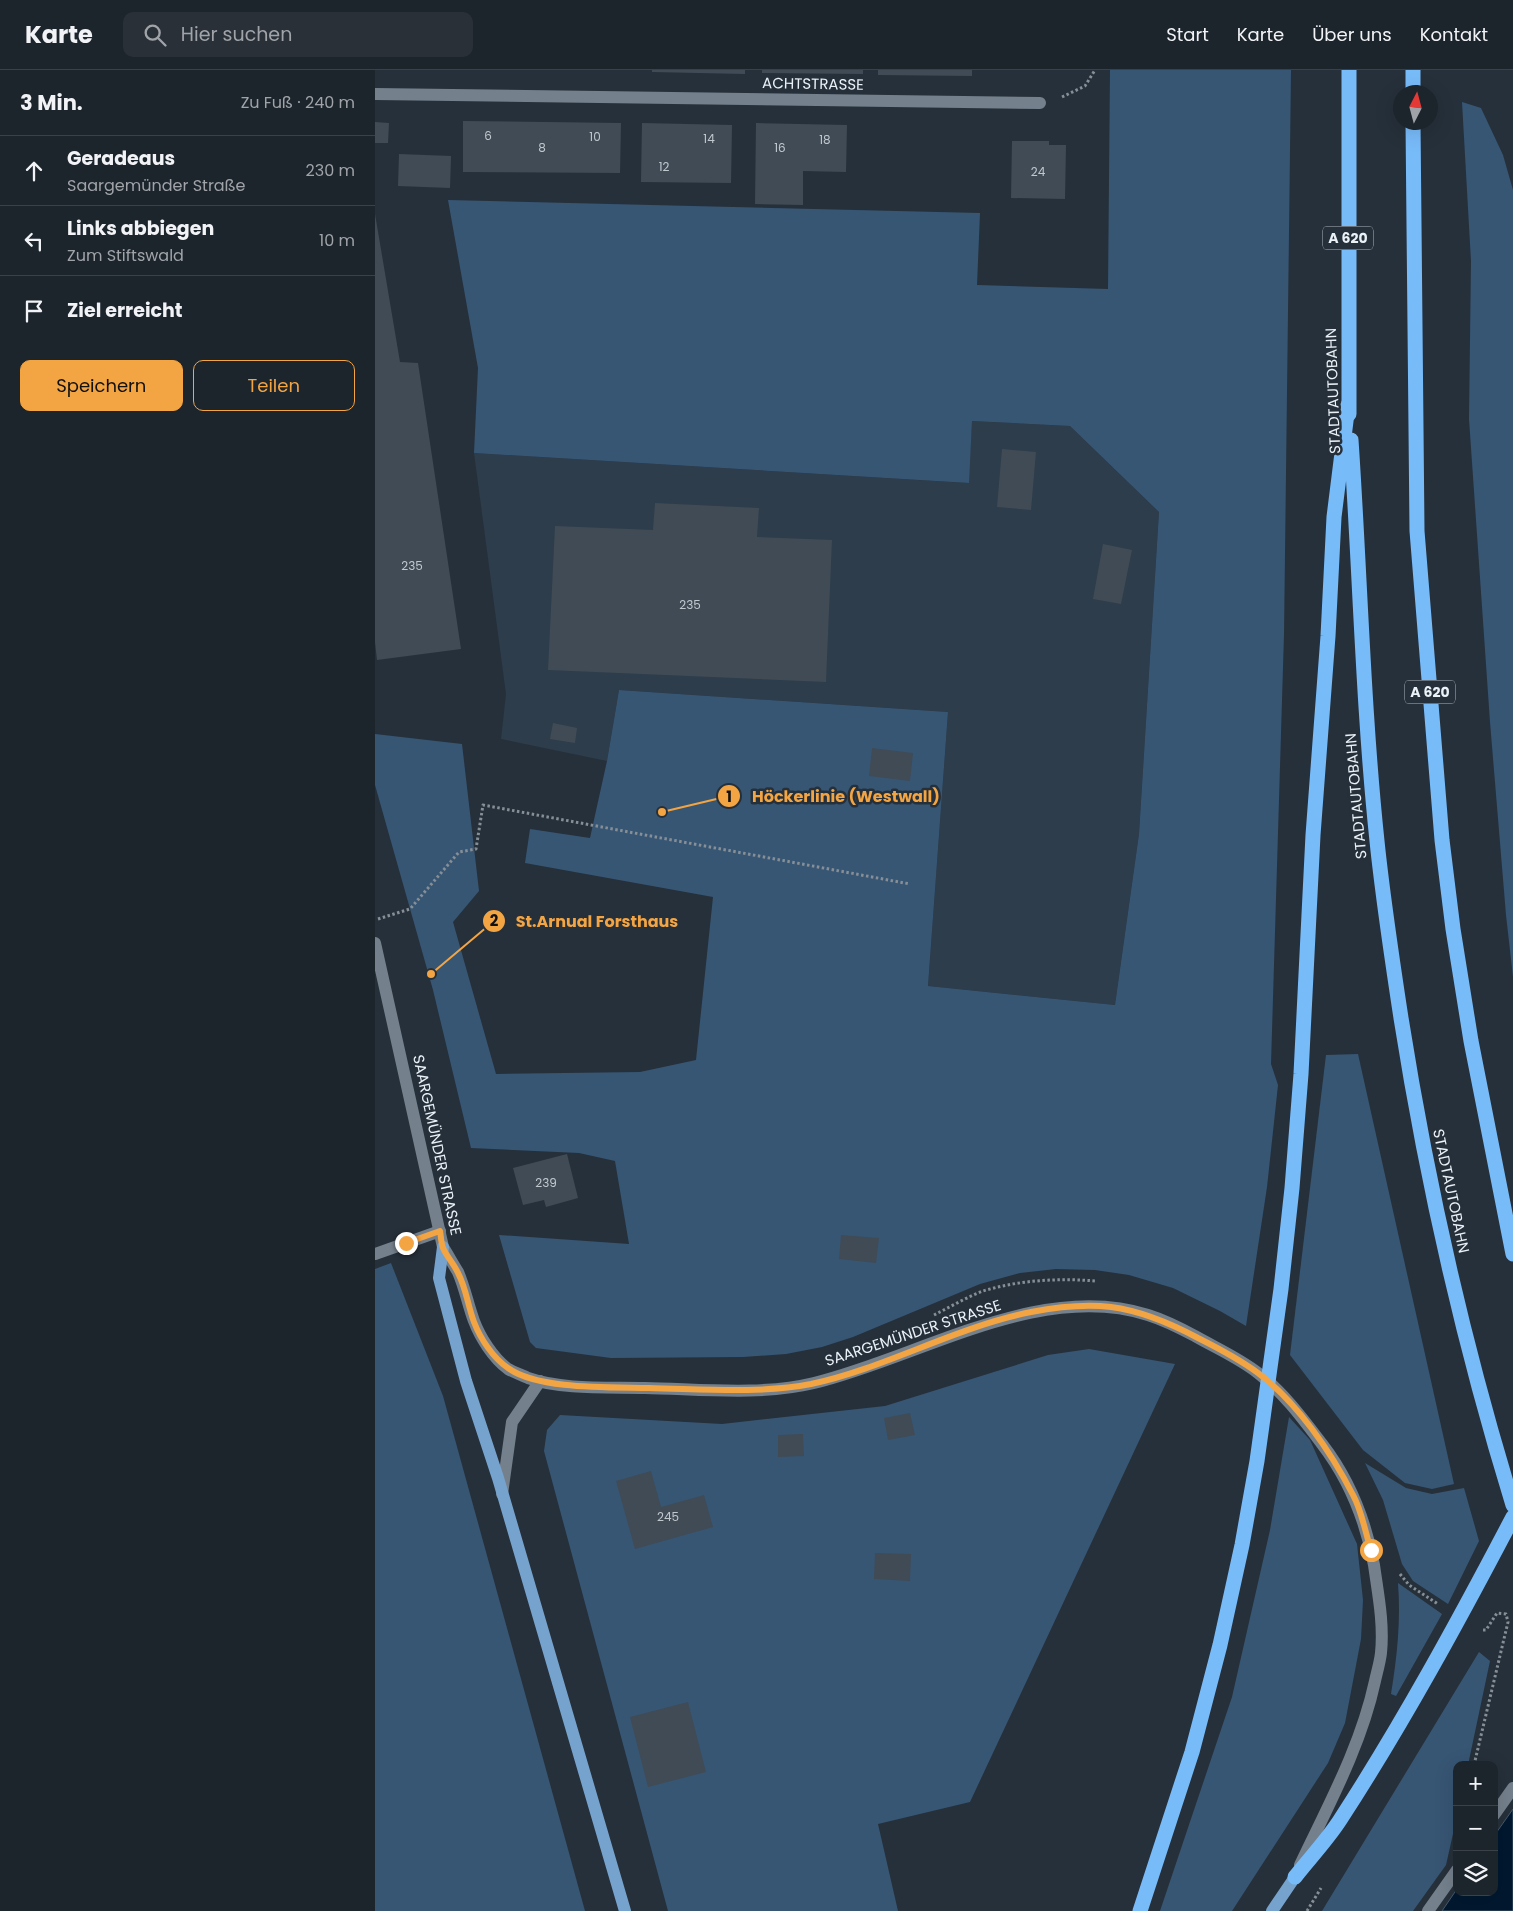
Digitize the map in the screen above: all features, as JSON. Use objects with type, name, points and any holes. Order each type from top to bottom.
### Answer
[{"type":"highway","name":"STADTAUTOBAHN","points":[[1349,70],[1348,405],[1377,841],[1393,963],[1424,1151],[1463,1323],[1495,1449],[1513,1505]]},
{"type":"highway","points":[[1413,70],[1413,85]]},
{"type":"highway","name":"A 620","points":[[1413,130],[1417,531],[1442,840],[1453,929],[1471,1041],[1513,1254]]},
{"type":"highway","points":[[1140,1911],[1192,1752],[1220,1645],[1242,1545],[1257,1462],[1281,1289],[1292,1188],[1301,1074],[1313,835],[1328,636],[1334,517],[1348,405]]},
{"type":"highway","points":[[1295,1877],[1339,1821],[1413,1700],[1460,1618],[1513,1517]]},
{"type":"main road","points":[[443,1247],[439,1278],[466,1381],[503,1494],[625,1911]]},
{"type":"main road","name":"SAARGEMÜNDER STRASSE","points":[[1272,1911],[1295,1877]]},
{"type":"street","name":"ACHTSTRASSE","points":[[375,94],[1040,104]]},
{"type":"street","name":"SAARGEMÜNDER STRASSE","points":[[375,943],[443,1247],[459,1274],[475,1326],[490,1350],[508,1369],[540,1381],[595,1386],[734,1390],[778,1388],[810,1384],[881,1363],[978,1327],[1029,1313],[1074,1306],[1111,1307],[1147,1314],[1180,1328],[1221,1350],[1259,1374],[1297,1411],[1328,1452],[1355,1498],[1371,1550],[1381,1607],[1381,1654],[1372,1694],[1357,1741],[1295,1877]]},
{"type":"street","points":[[375,1254],[440,1231]]},
{"type":"street","points":[[503,1494],[512,1422],[540,1381]]},
{"type":"street","points":[[1498,1809],[1513,1788]]},
{"type":"street","points":[[1428,1911],[1453,1876]]},
{"type":"path","points":[[1040,104],[1060,98],[1085,86],[1095,70]]},
{"type":"path","points":[[375,920],[410,909],[459,852],[476,849],[483,804],[910,884]]},
{"type":"path","points":[[932,1316],[983,1292],[1021,1283],[1056,1279],[1103,1282]]},
{"type":"path","points":[[1395,1568],[1409,1585],[1479,1630],[1486,1630],[1497,1613],[1506,1614],[1509,1622],[1474,1761]]},
{"type":"shaded area","points":[[1110,70],[1291,70],[1284,634],[1271,1064],[1278,1085],[1267,1187],[1246,1326],[1173,1288],[1129,1275],[1095,1270],[1056,1269],[1020,1273],[980,1284],[853,1337],[822,1347],[786,1354],[743,1357],[611,1358],[536,1348],[530,1342],[499,1235],[629,1244],[615,1161],[579,1153],[471,1148],[433,990],[375,785],[375,734],[462,744],[479,891],[453,922],[496,1074],[640,1072],[696,1060],[713,897],[525,863],[530,829],[590,838],[607,761],[619,690],[948,712],[928,986],[1115,1005],[1139,834],[1159,512],[1070,426],[972,421],[969,483],[474,453],[478,368],[448,200],[980,213],[977,285],[1108,289]]},
{"type":"shaded area","points":[[1462,102],[1481,108],[1503,155],[1513,190],[1513,977],[1490,722],[1469,419],[1471,261]]},
{"type":"shaded area","points":[[972,421],[1070,426],[1159,512],[1139,834],[1115,1005],[928,986],[948,712],[619,690],[607,761],[501,739],[506,694],[474,453],[968,483]]},
{"type":"shaded area","points":[[1358,1054],[1454,1484],[1432,1489],[1405,1483],[1363,1450],[1290,1355],[1326,1055]]},
{"type":"shaded area","points":[[391,1263],[443,1396],[585,1911],[375,1911],[375,1269]]},
{"type":"shaded area","points":[[1089,1349],[1175,1364],[970,1802],[878,1824],[898,1911],[668,1911],[544,1451],[547,1430],[560,1415],[722,1424],[885,1406],[1048,1355]]},
{"type":"shaded area","points":[[1289,1417],[1310,1440],[1357,1544],[1363,1600],[1361,1639],[1345,1723],[1328,1763],[1232,1911],[1160,1911],[1232,1697],[1270,1530]]},
{"type":"shaded area","points":[[1365,1463],[1406,1488],[1432,1494],[1464,1488],[1479,1541],[1448,1604],[1413,1581],[1402,1564],[1383,1500]]},
{"type":"shaded area","points":[[1398,1583],[1442,1614],[1396,1696],[1391,1694],[1398,1639]]},
{"type":"shaded area","points":[[1479,1652],[1490,1661],[1469,1761],[1453,1761],[1453,1834],[1446,1865],[1413,1911],[1322,1911]]},
{"type":"shaded area","points":[[1513,1809],[1513,1911],[1442,1911],[1453,1895],[1498,1896],[1498,1830]]},
{"type":"building","points":[[652,70],[745,70],[745,74],[652,72]]},
{"type":"building","points":[[762,70],[863,70],[863,74],[762,73]]},
{"type":"building","points":[[878,70],[972,70],[972,76],[878,75]]},
{"type":"building","points":[[463,121],[621,123],[620,173],[463,172]]},
{"type":"building","points":[[375,122],[389,123],[388,143],[375,143]]},
{"type":"building","points":[[642,123],[732,125],[731,183],[641,182]]},
{"type":"building","points":[[756,123],[847,125],[846,172],[803,171],[803,205],[755,204]]},
{"type":"building","points":[[1012,141],[1049,141],[1049,145],[1066,145],[1065,199],[1011,198]]},
{"type":"building","points":[[399,154],[451,156],[450,188],[398,186]]},
{"type":"building","points":[[375,214],[400,362],[418,363],[461,649],[377,660],[375,642]]},
{"type":"building","points":[[1002,449],[1036,452],[1031,510],[997,507]]},
{"type":"building","points":[[655,503],[759,508],[757,537],[832,540],[826,682],[548,670],[555,526],[653,530]]},
{"type":"building","points":[[1103,544],[1132,550],[1121,604],[1093,599]]},
{"type":"building","points":[[553,723],[577,728],[575,743],[550,739]]},
{"type":"building","points":[[872,748],[913,753],[910,781],[869,776]]},
{"type":"building","points":[[567,1154],[578,1198],[546,1207],[544,1200],[523,1205],[513,1168]]},
{"type":"building","points":[[841,1235],[879,1238],[876,1263],[839,1259]]},
{"type":"building","points":[[910,1413],[915,1435],[888,1440],[884,1418]]},
{"type":"building","points":[[803,1434],[804,1456],[778,1457],[778,1435]]},
{"type":"building","points":[[651,1471],[661,1507],[704,1495],[713,1527],[635,1549],[616,1481]]},
{"type":"building","points":[[875,1553],[911,1554],[910,1581],[874,1579]]},
{"type":"building","points":[[688,1702],[706,1772],[648,1787],[630,1717]]},
{"type":"place","name":"Höckerlinie (Westwall)","points":[[662,812]]},
{"type":"place","name":"St.Arnual Forsthaus","points":[[431,974]]},
{"type":"route","points":[[406,1243],[440,1231],[443,1247],[459,1274],[475,1326],[490,1350],[508,1369],[528,1378],[567,1384],[714,1390],[778,1388],[810,1384],[839,1376],[881,1363],[978,1327],[1029,1313],[1074,1306],[1111,1307],[1147,1314],[1180,1328],[1230,1355],[1259,1374],[1291,1404],[1328,1452],[1355,1498],[1371,1550]]}]
